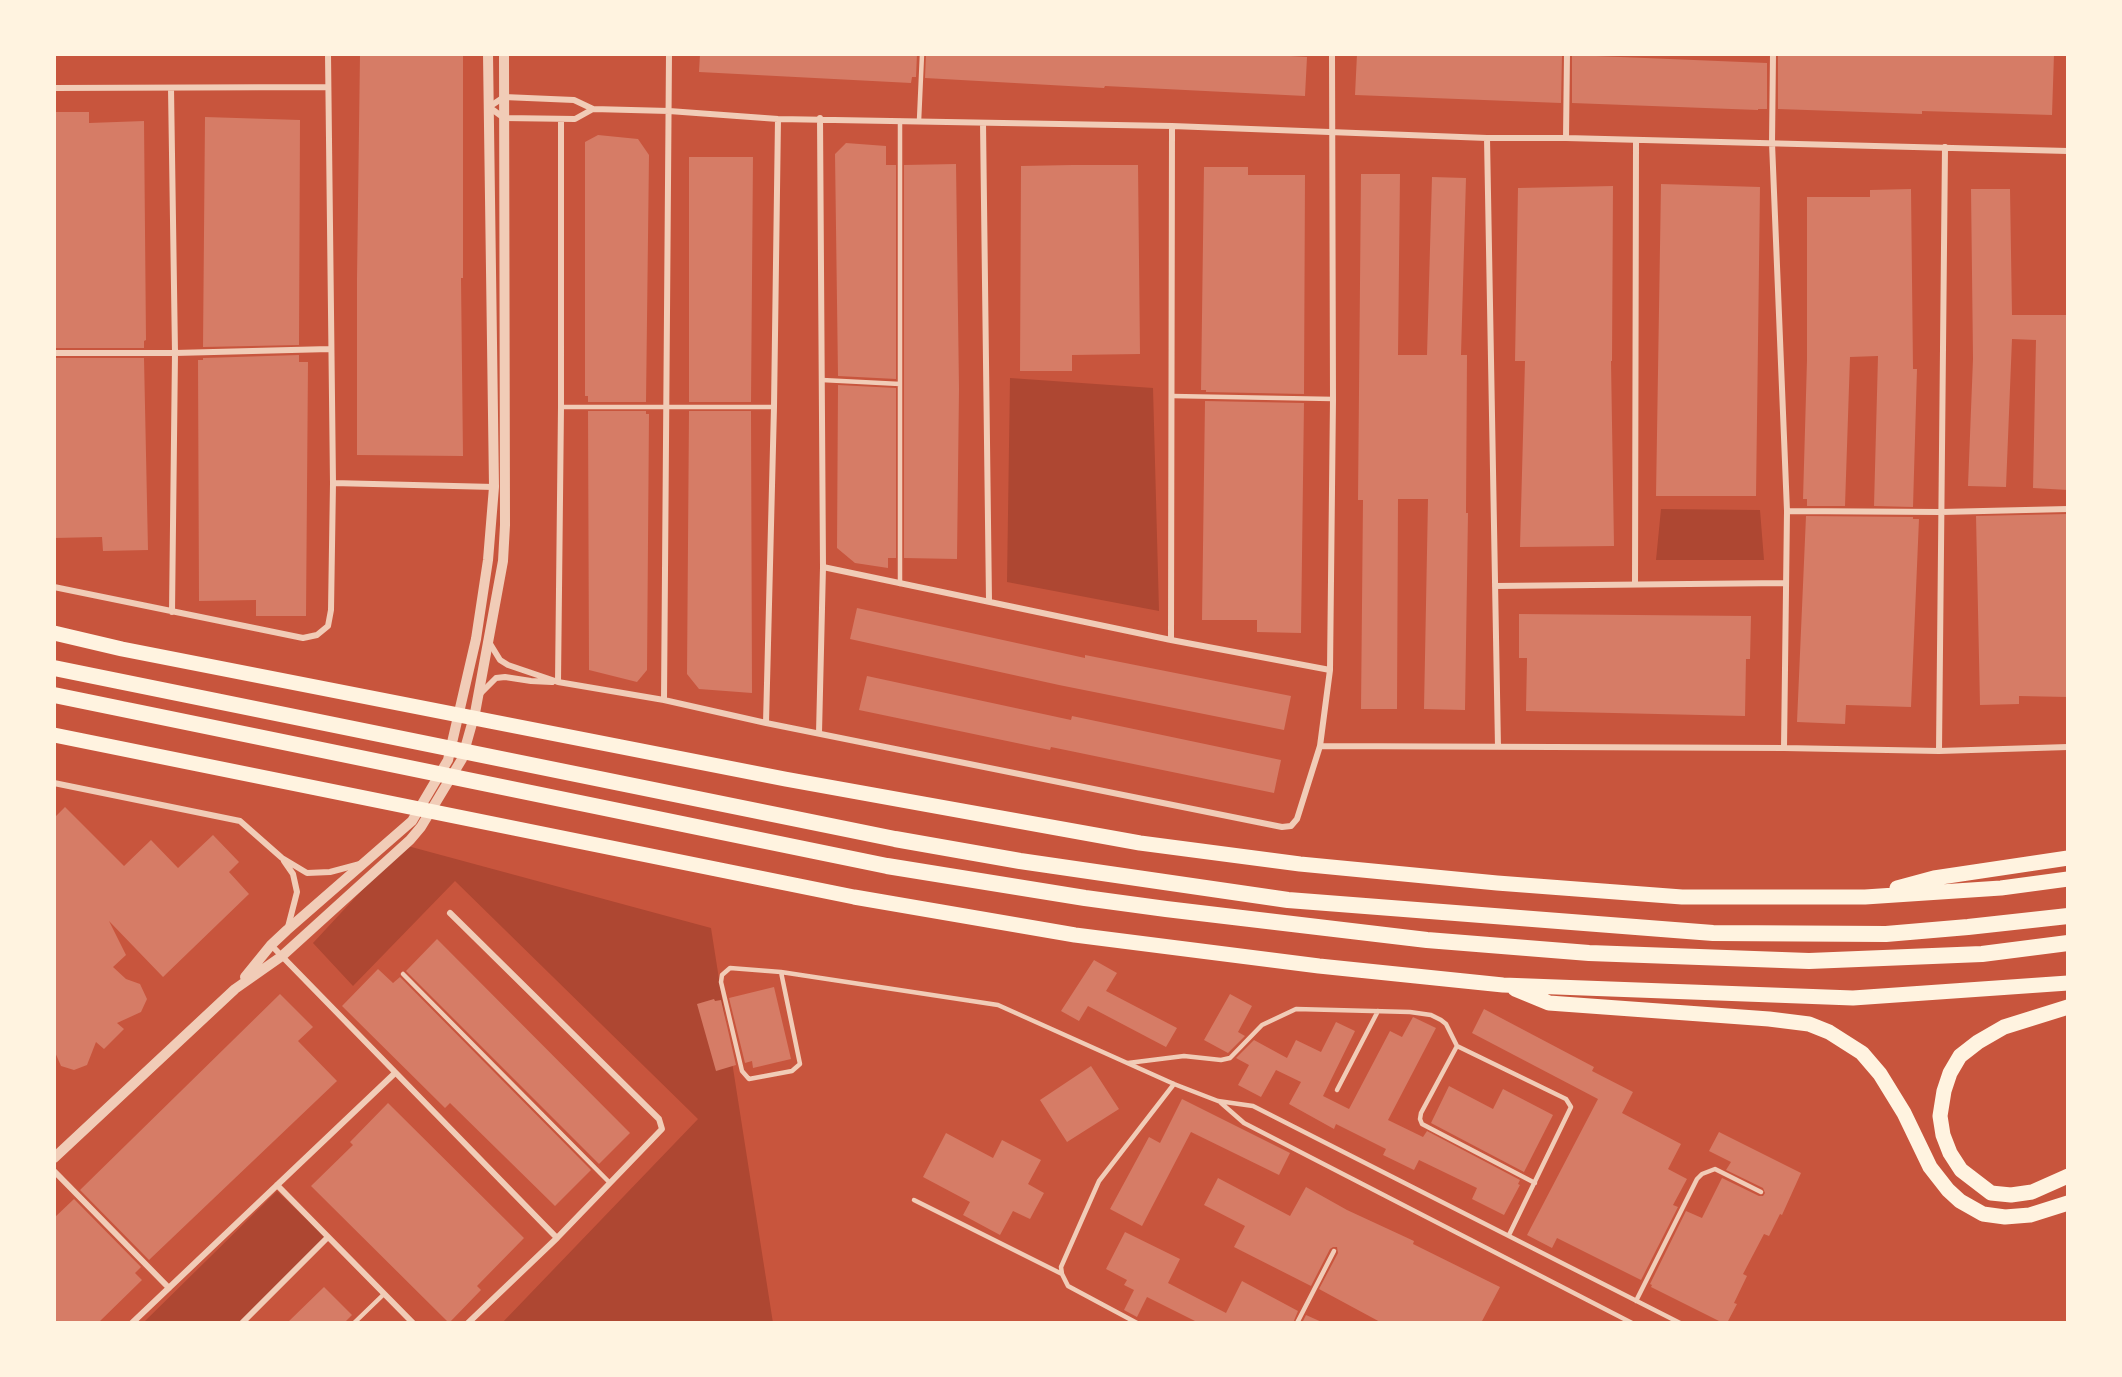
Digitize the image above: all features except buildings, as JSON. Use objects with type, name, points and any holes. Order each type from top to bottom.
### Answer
[{"type":"highway","points":[[54,668],[895,839],[1020,861],[1288,900],[1713,933],[1886,934],[2068,916]]},
{"type":"highway","points":[[54,695],[899,868],[1085,898],[1427,940],[1589,953],[1809,960],[1982,954],[2068,943]]},
{"type":"main road","points":[[54,633],[122,649],[785,780],[1140,843],[1300,864],[1497,883],[1682,897],[1865,897],[2001,888],[2068,879]]},
{"type":"main road","points":[[54,735],[854,897],[1075,935],[1319,966],[1503,985],[1853,998],[2068,983]]},
{"type":"main road","points":[[1865,897],[1934,878],[2068,858]]},
{"type":"main road","points":[[1503,985],[1549,1003],[1770,1018],[1809,1024],[1846,1041],[1862,1053],[1880,1074],[1904,1113],[1930,1167],[1960,1201],[1983,1214],[2005,1217],[2030,1215],[2068,1203]]},
{"type":"main road","points":[[2068,1007],[2004,1026],[1960,1056],[1950,1073],[1940,1116],[1943,1135],[1950,1153],[1961,1170],[1991,1193],[2011,1195],[2032,1192],[2068,1176]]},
{"type":"street","points":[[54,587],[303,638],[317,635],[328,626],[331,610],[333,483],[328,54]]},
{"type":"street","points":[[54,1158],[235,989],[271,945],[412,821],[448,760],[477,628],[488,560],[494,487],[488,54]]},
{"type":"street","points":[[235,989],[282,956],[410,840],[421,827],[462,759],[478,696],[503,561],[505,525],[504,54]]},
{"type":"street","points":[[664,700],[669,54]]},
{"type":"street","points":[[478,696],[496,678],[558,682],[664,700],[766,723],[1282,827],[1291,826],[1297,819],[1320,746],[1330,670],[1333,399],[1332,54]]},
{"type":"street","points":[[1566,138],[1568,54]]},
{"type":"street","points":[[1773,54],[1772,143],[1787,511],[1784,748]]},
{"type":"street","points":[[54,88],[327,87]]},
{"type":"street","points":[[171,88],[175,353],[172,612]]},
{"type":"street","points":[[489,107],[504,97],[574,100],[593,109],[778,118],[1172,126],[1487,138],[2068,151]]},
{"type":"street","points":[[489,107],[504,118],[561,120],[575,119],[593,109]]},
{"type":"street","points":[[766,723],[778,118]]},
{"type":"street","points":[[819,733],[823,567],[820,118]]},
{"type":"street","points":[[558,682],[561,120]]},
{"type":"street","points":[[983,123],[989,601]]},
{"type":"street","points":[[1171,640],[1172,126]]},
{"type":"street","points":[[1487,138],[1498,747]]},
{"type":"street","points":[[1635,584],[1636,141]]},
{"type":"street","points":[[1939,751],[1945,147]]},
{"type":"street","points":[[54,353],[330,349]]},
{"type":"street","points":[[333,483],[494,487]]},
{"type":"street","points":[[1787,511],[1941,512],[2068,509]]},
{"type":"street","points":[[823,567],[1171,640],[1330,670]]},
{"type":"street","points":[[1495,586],[1786,583]]},
{"type":"street","points":[[489,642],[500,660],[508,665],[558,682]]},
{"type":"street","points":[[1320,746],[1939,751],[2068,747]]},
{"type":"street","points":[[54,783],[240,821],[282,858],[307,873],[317,874],[366,862]]},
{"type":"street","points":[[282,858],[293,874],[297,891],[287,930]]},
{"type":"street","points":[[450,912],[659,1119],[662,1129],[557,1238],[468,1323]]},
{"type":"street","points":[[271,945],[557,1238]]},
{"type":"street","points":[[132,1323],[395,1072]]},
{"type":"street","points":[[54,1171],[169,1288]]},
{"type":"street","points":[[277,1185],[413,1323]]},
{"type":"street","points":[[243,1323],[328,1237]]},
{"type":"lane","points":[[919,121],[922,54]]},
{"type":"lane","points":[[900,121],[900,584]]},
{"type":"lane","points":[[822,380],[900,384]]},
{"type":"lane","points":[[1172,396],[1333,399]]},
{"type":"lane","points":[[561,407],[774,407]]},
{"type":"lane","points":[[781,972],[800,1064],[792,1071],[748,1079],[742,1071],[721,979],[730,968],[781,972],[998,1005],[1174,1084],[1218,1101],[1253,1106],[1680,1323]]},
{"type":"lane","points":[[403,974],[610,1183]]},
{"type":"lane","points":[[1128,1063],[1185,1056],[1221,1060],[1230,1058],[1262,1025],[1296,1009],[1410,1012],[1431,1015],[1446,1024],[1457,1046],[1570,1102],[1570,1112],[1509,1235]]},
{"type":"lane","points":[[1337,1090],[1378,1011]]},
{"type":"lane","points":[[1457,1046],[1421,1113],[1422,1124],[1535,1183]]},
{"type":"lane","points":[[1137,1323],[1068,1286],[1062,1274],[1063,1260],[1099,1181],[1174,1084]]},
{"type":"lane","points":[[1218,1101],[1244,1122],[1632,1323]]},
{"type":"lane","points":[[1636,1300],[1697,1179],[1702,1174],[1715,1169],[1761,1192]]},
{"type":"lane","points":[[914,1200],[1062,1274]]},
{"type":"lane","points":[[1297,1323],[1334,1251]]},
{"type":"lane","points":[[354,1323],[384,1294]]},
{"type":"shaded area","points":[[1010,378],[1153,388],[1159,611],[1007,582]]},
{"type":"shaded area","points":[[1661,509],[1760,510],[1764,560],[1656,560]]},
{"type":"shaded area","points":[[404,845],[711,928],[773,1323],[502,1323],[698,1119],[455,881],[353,986],[313,943]]},
{"type":"shaded area","points":[[277,1191],[326,1238],[239,1323],[143,1323]]}]
